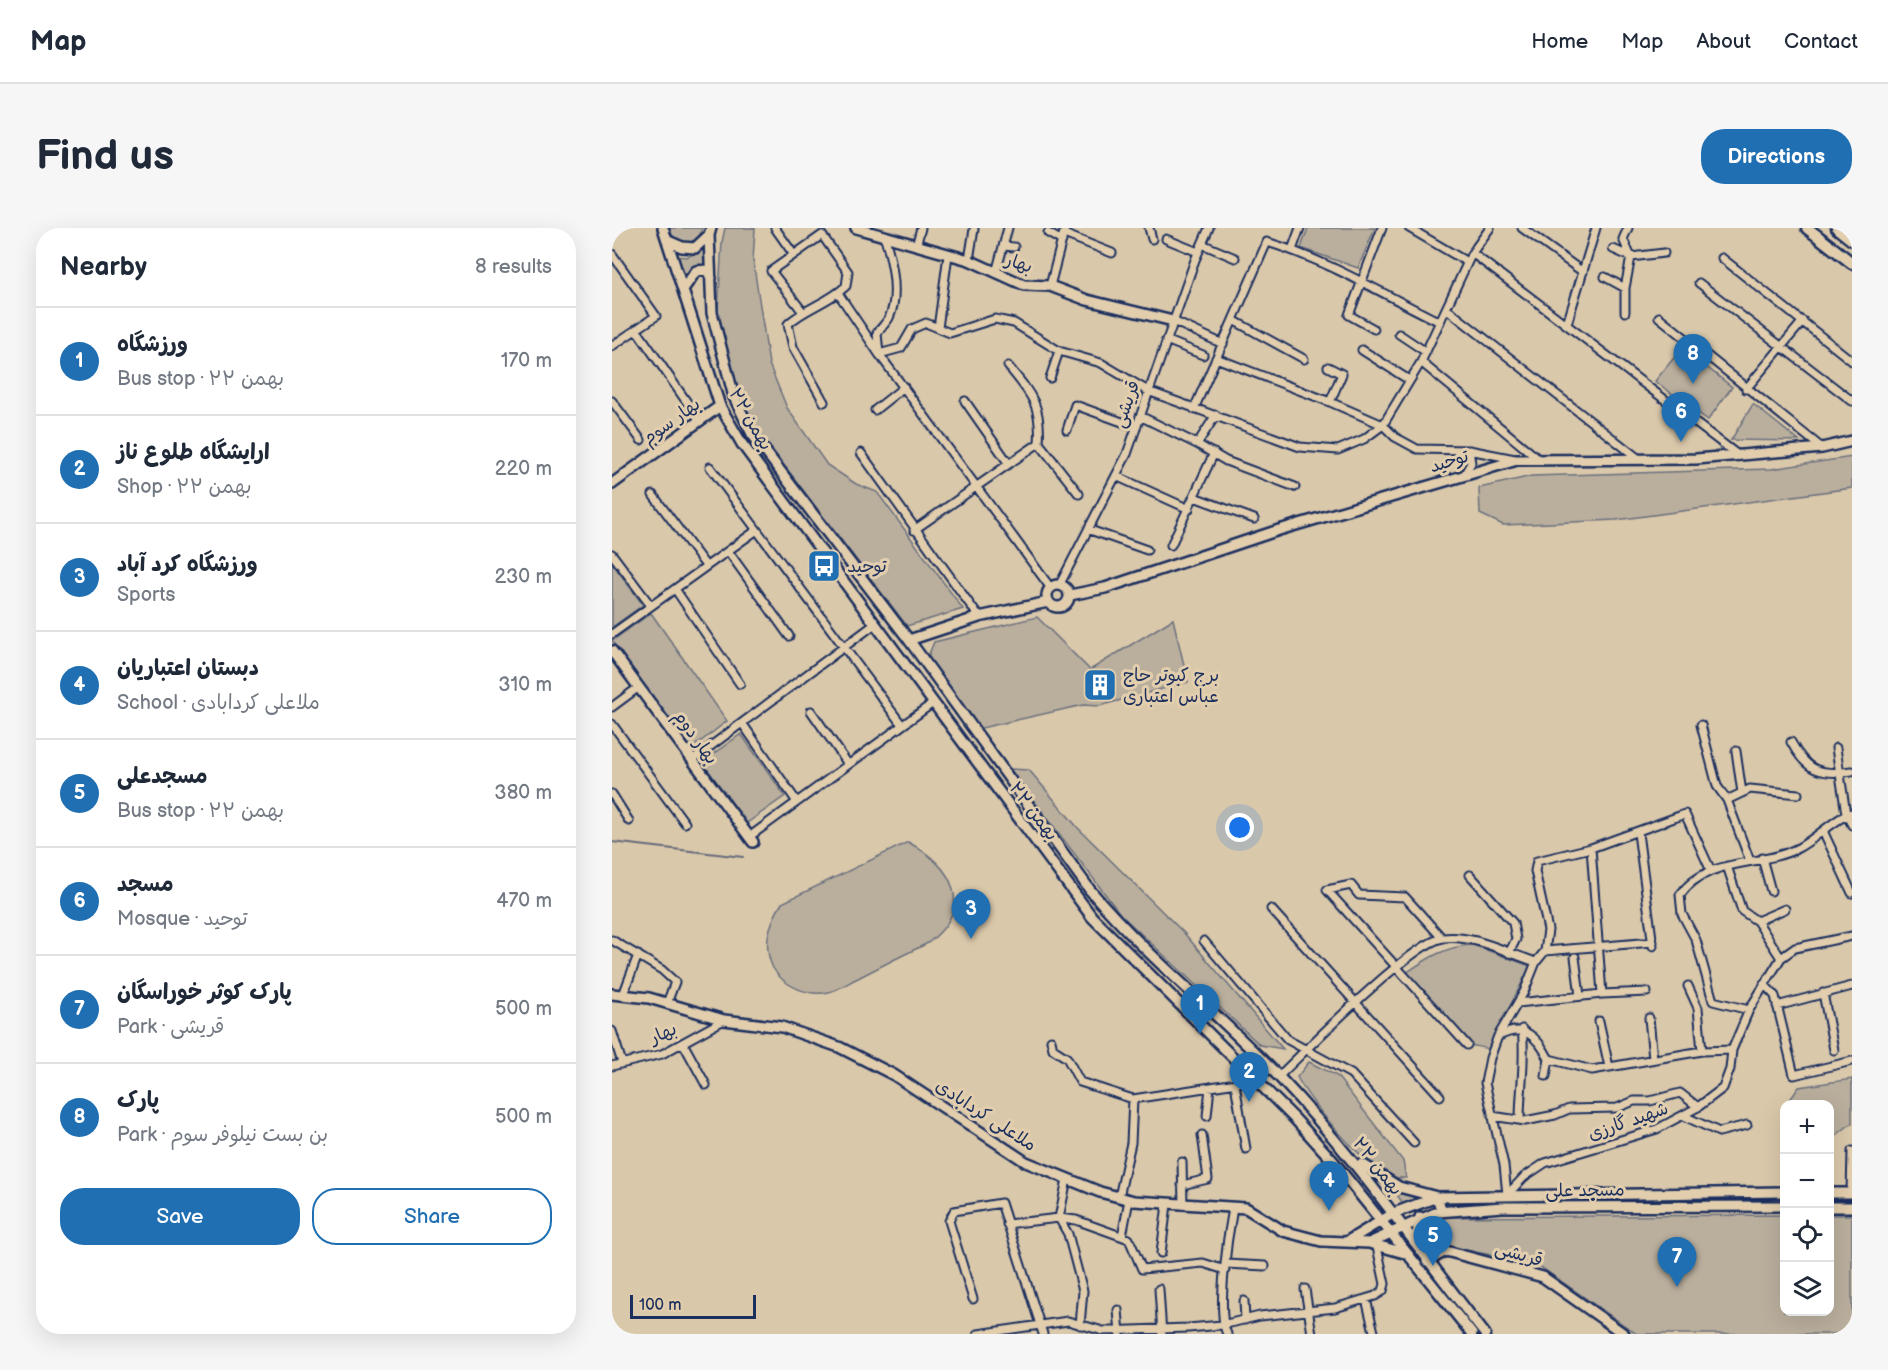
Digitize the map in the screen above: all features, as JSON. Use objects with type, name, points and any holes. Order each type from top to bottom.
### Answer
[{"type":"main road","name":"۲۲ بهمن","points":[[663,228],[720,406],[742,444],[1098,923],[1256,1080],[1333,1161],[1472,1334]]},
{"type":"main road","name":"بهار","points":[[858,228],[885,238],[969,260],[1024,285],[1050,286],[1087,300],[1173,321]]},
{"type":"main road","points":[[1807,228],[1852,262]]},
{"type":"main road","points":[[1837,228],[1852,240]]},
{"type":"main road","name":"۲۲ بهمن","points":[[710,232],[712,313],[734,397],[752,434],[909,640],[1083,880],[1110,913],[1279,1077],[1346,1152],[1485,1334]]},
{"type":"main road","points":[[668,241],[682,247],[695,248],[710,232]]},
{"type":"main road","points":[[684,288],[696,271],[707,270],[711,278]]},
{"type":"main road","name":"بهار سوم","points":[[612,484],[720,406]]},
{"type":"main road","name":"توحید","points":[[1070,595],[1105,588],[1279,530],[1517,460],[1739,456],[1822,448],[1852,441]]},
{"type":"main road","points":[[909,640],[979,617],[1048,602],[1062,607],[1070,595],[1068,590],[1055,586],[1047,597],[1048,602]]},
{"type":"main road","name":"بهار دوم","points":[[612,651],[751,840]]},
{"type":"main road","points":[[1098,923],[1110,913]]},
{"type":"main road","name":"ملاعلی کردابادی","points":[[612,994],[667,1003],[724,1020],[782,1027],[839,1047],[894,1075],[1026,1162],[1067,1179],[1124,1198],[1246,1208],[1282,1231],[1322,1241],[1373,1245]]},
{"type":"main road","points":[[1346,1152],[1388,1182],[1413,1192],[1437,1197]]},
{"type":"main road","points":[[1702,1192],[1703,1205]]},
{"type":"main road","name":"مسجد علی","points":[[1437,1197],[1780,1192]]},
{"type":"main road","points":[[1834,1192],[1851,1193]]},
{"type":"main road","points":[[1437,1197],[1442,1212]]},
{"type":"main road","points":[[1347,1242],[1394,1213],[1437,1197]]},
{"type":"main road","name":"مسجد علی","points":[[1373,1245],[1403,1226],[1442,1212],[1503,1207],[1780,1206]]},
{"type":"main road","points":[[1834,1207],[1852,1207]]},
{"type":"main road","points":[[1420,1218],[1417,1234],[1425,1257]]},
{"type":"main road","points":[[1373,1245],[1408,1254]]},
{"type":"main road","name":"قریشی","points":[[1425,1257],[1446,1251],[1543,1277],[1624,1334]]},
{"type":"street","points":[[775,228],[794,255]]},
{"type":"street","points":[[916,246],[921,228]]},
{"type":"street","points":[[996,273],[1008,228]]},
{"type":"street","points":[[1149,228],[1152,239]]},
{"type":"street","name":"قریشی","points":[[1055,586],[1090,530],[1116,476],[1136,427],[1198,252],[1209,228]]},
{"type":"street","points":[[1292,250],[1300,228]]},
{"type":"street","points":[[1374,329],[1349,315],[1382,228]]},
{"type":"street","points":[[1409,228],[1467,262]]},
{"type":"street","points":[[879,354],[901,348],[912,329],[926,323],[950,333],[995,319],[1014,323],[1059,351],[1101,363],[1148,391],[1194,409],[1300,447],[1338,450],[1364,440],[1383,426],[1408,380],[1421,362],[1467,262],[1490,228]]},
{"type":"street","points":[[1522,228],[1583,272]]},
{"type":"street","points":[[1567,324],[1596,228]]},
{"type":"street","points":[[1625,312],[1625,288],[1631,256],[1623,239],[1628,228]]},
{"type":"street","points":[[969,260],[974,229]]},
{"type":"street","points":[[1048,233],[1064,234],[1112,253]]},
{"type":"street","points":[[1050,286],[1064,234]]},
{"type":"street","points":[[803,312],[771,271],[822,235],[848,272],[846,286],[832,299],[803,312],[788,324],[793,347],[824,402]]},
{"type":"street","points":[[879,354],[877,333],[889,318],[893,298],[892,265],[885,238]]},
{"type":"street","points":[[1166,239],[1198,252]]},
{"type":"street","points":[[1194,409],[1267,242],[1292,250],[1361,280],[1386,296],[1440,322]]},
{"type":"street","points":[[1202,244],[1235,258]]},
{"type":"street","points":[[1004,246],[1014,247]]},
{"type":"street","points":[[1613,249],[1631,256],[1664,253]]},
{"type":"street","points":[[1472,253],[1739,456]]},
{"type":"street","points":[[612,254],[656,316],[612,346]]},
{"type":"street","points":[[938,328],[948,255]]},
{"type":"street","points":[[1722,258],[1852,362]]},
{"type":"street","points":[[1605,277],[1625,288]]},
{"type":"street","points":[[1699,283],[1852,401]]},
{"type":"street","points":[[838,293],[879,354],[976,486],[1055,586]]},
{"type":"street","points":[[1447,309],[1639,459]]},
{"type":"street","points":[[1659,317],[1822,448]]},
{"type":"street","points":[[1233,320],[1304,359]]},
{"type":"street","points":[[1173,321],[1223,344]]},
{"type":"street","points":[[1746,389],[1803,321]]},
{"type":"street","points":[[636,329],[700,421]]},
{"type":"street","points":[[1399,334],[1426,352]]},
{"type":"street","points":[[1166,340],[1203,354]]},
{"type":"street","points":[[1362,350],[1408,380]]},
{"type":"street","points":[[1050,378],[1059,351]]},
{"type":"street","points":[[1216,358],[1330,402],[1383,426],[1395,437],[1418,449],[1468,450],[1517,460]]},
{"type":"street","points":[[1421,362],[1537,458]]},
{"type":"street","points":[[1008,366],[1034,398],[1041,420],[1039,443],[1079,494]]},
{"type":"street","points":[[1328,367],[1342,374],[1330,402]]},
{"type":"street","points":[[875,410],[904,387]]},
{"type":"street","points":[[612,401],[641,440]]},
{"type":"street","points":[[965,401],[1009,464]]},
{"type":"street","points":[[1067,430],[1075,405],[1136,427]]},
{"type":"street","points":[[1197,444],[1215,415]]},
{"type":"street","points":[[1140,416],[1226,461],[1295,488]]},
{"type":"street","points":[[914,530],[1039,443]]},
{"type":"street","points":[[1464,475],[1471,463],[1468,450]]},
{"type":"street","points":[[861,453],[914,530],[979,617]]},
{"type":"street","points":[[1171,545],[1214,453]]},
{"type":"street","points":[[710,467],[902,725]]},
{"type":"street","points":[[1116,476],[1189,509]]},
{"type":"street","points":[[653,495],[706,566]]},
{"type":"street","points":[[1194,497],[1254,519]]},
{"type":"street","points":[[612,634],[757,530]]},
{"type":"street","points":[[1090,530],[1147,550]]},
{"type":"street","points":[[728,551],[789,636]]},
{"type":"street","points":[[612,554],[651,606]]},
{"type":"street","points":[[675,589],[740,684]]},
{"type":"street","points":[[692,760],[875,624]]},
{"type":"street","points":[[612,707],[639,687]]},
{"type":"street","points":[[751,840],[797,801],[933,703]]},
{"type":"street","points":[[811,711],[848,765]]},
{"type":"street","points":[[742,723],[797,801]]},
{"type":"street","points":[[612,724],[685,823]]},
{"type":"street","points":[[1701,725],[1717,786],[1727,800],[1750,861]]},
{"type":"street","points":[[1791,742],[1801,760],[1810,768],[1840,773],[1852,771]]},
{"type":"street","points":[[1836,748],[1852,825]]},
{"type":"street","points":[[1736,751],[1742,793]]},
{"type":"street","points":[[1727,800],[1750,789],[1798,794]]},
{"type":"street","points":[[612,794],[629,821]]},
{"type":"street","points":[[1749,1010],[1713,1001],[1696,940],[1682,914],[1680,896],[1687,885],[1701,873],[1795,849],[1824,832],[1849,813]]},
{"type":"street","points":[[1507,1195],[1504,1165],[1485,1083],[1490,1058],[1498,1036],[1518,1003],[1536,962],[1545,951],[1548,930],[1535,871],[1537,861],[1591,848],[1638,833],[1645,826],[1686,814],[1710,871]]},
{"type":"street","points":[[1824,832],[1852,893]]},
{"type":"street","points":[[1545,951],[1653,944],[1638,833]]},
{"type":"street","points":[[1591,848],[1602,994]]},
{"type":"street","points":[[1762,858],[1771,891]]},
{"type":"street","points":[[1727,866],[1742,911],[1756,921],[1781,958],[1795,948],[1852,936]]},
{"type":"street","points":[[1470,875],[1513,923],[1516,939],[1509,953]]},
{"type":"street","points":[[1442,938],[1405,897],[1359,895],[1351,885],[1327,890],[1467,1045]]},
{"type":"street","points":[[1271,909],[1440,1096]]},
{"type":"street","points":[[1756,921],[1785,909]]},
{"type":"street","points":[[1279,1077],[1356,1002],[1426,944],[1442,938],[1462,938],[1536,962]]},
{"type":"street","points":[[612,940],[662,970],[675,982],[667,1003]]},
{"type":"street","points":[[1204,940],[1288,1040],[1351,1074],[1414,1143]]},
{"type":"street","points":[[623,995],[638,955]]},
{"type":"street","points":[[1575,957],[1580,996]]},
{"type":"street","name":"شهید گارزی","points":[[1507,1195],[1524,1177],[1545,1163],[1657,1129],[1684,1116],[1723,1088],[1730,1069],[1732,1050],[1749,1010],[1781,958]]},
{"type":"street","points":[[1764,984],[1774,996],[1794,1075],[1852,1060]]},
{"type":"street","points":[[1688,986],[1698,1008],[1701,1051]]},
{"type":"street","points":[[1777,1006],[1852,986]]},
{"type":"street","points":[[1518,1003],[1602,994],[1647,992]]},
{"type":"street","points":[[1823,993],[1834,1050]]},
{"type":"street","points":[[1649,1018],[1653,1059]]},
{"type":"street","name":"بهار","points":[[612,1066],[662,1054],[724,1020]]},
{"type":"street","points":[[1599,1021],[1609,1067]]},
{"type":"street","points":[[1498,1036],[1510,1030],[1522,1029],[1535,1038],[1549,1059],[1592,1070],[1701,1051],[1732,1050]]},
{"type":"street","points":[[1520,1120],[1520,1086],[1525,1054],[1522,1029]]},
{"type":"street","points":[[612,1031],[622,1063]]},
{"type":"street","points":[[1051,1040],[1053,1049],[1067,1058],[1080,1082],[1133,1099],[1256,1080]]},
{"type":"street","points":[[683,1044],[706,1084]]},
{"type":"street","points":[[1546,1076],[1549,1059]]},
{"type":"street","points":[[1235,1084],[1246,1149]]},
{"type":"street","points":[[1208,1116],[1210,1087]]},
{"type":"street","points":[[1492,1116],[1520,1120],[1555,1115],[1569,1109],[1617,1108],[1634,1101],[1650,1101],[1680,1093],[1698,1107]]},
{"type":"street","points":[[1122,1236],[1133,1099]]},
{"type":"street","points":[[1684,1116],[1719,1132],[1747,1125]]},
{"type":"street","points":[[1182,1185],[1208,1179],[1202,1136]]},
{"type":"street","points":[[1851,1193],[1852,1151]]},
{"type":"street","points":[[1182,1162],[1183,1204]]},
{"type":"street","points":[[1067,1179],[1059,1218],[1068,1233],[1083,1291],[1080,1325]]},
{"type":"street","points":[[973,1299],[949,1221],[954,1211],[1001,1203],[1043,1334]]},
{"type":"street","points":[[1161,1253],[1167,1203]]},
{"type":"street","points":[[1227,1334],[1222,1325],[1233,1208]]},
{"type":"street","points":[[1007,1224],[1059,1218],[1122,1236],[1129,1239],[1142,1269],[1203,1263],[1226,1267],[1265,1266]]},
{"type":"street","points":[[978,1334],[1068,1322],[1103,1331],[1162,1331],[1222,1325],[1335,1308],[1383,1292],[1385,1284],[1373,1245]]},
{"type":"street","points":[[1159,1289],[1162,1331]]},
{"type":"street","points":[[1305,1289],[1312,1334]]},
{"type":"street","points":[[1366,1299],[1374,1332]]},
{"type":"street","points":[[1244,1301],[1245,1320]]},
{"type":"street","points":[[1118,1310],[1120,1332]]},
{"type":"shaded area","points":[[667,228],[702,228],[699,238],[684,242],[673,236]]},
{"type":"shaded area","points":[[725,228],[755,228],[753,260],[769,364],[787,408],[827,465],[856,484],[877,492],[963,609],[907,626],[761,435],[739,394],[718,311],[722,242]]},
{"type":"shaded area","points":[[1308,228],[1375,228],[1358,268],[1301,248]]},
{"type":"shaded area","points":[[708,248],[708,268],[693,269],[683,277],[677,256],[687,257]]},
{"type":"shaded area","points":[[1682,348],[1732,387],[1708,420],[1655,381]]},
{"type":"shaded area","points":[[1753,404],[1799,441],[1731,440]]},
{"type":"shaded area","points":[[1852,457],[1852,488],[1616,520],[1503,525],[1480,514],[1479,488],[1532,476],[1771,469]]},
{"type":"shaded area","points":[[612,563],[643,605],[612,627]]},
{"type":"shaded area","points":[[651,613],[727,721],[691,749],[612,641]]},
{"type":"shaded area","points":[[1037,617],[1090,670],[1173,619],[1188,682],[1099,706],[1083,705],[977,729],[926,661],[934,642]]},
{"type":"shaded area","points":[[741,734],[785,796],[747,823],[702,762]]},
{"type":"shaded area","points":[[1010,769],[1029,770],[1078,828],[1184,933],[1283,1049],[1260,1045],[1121,915]]},
{"type":"shaded area","points":[[908,842],[936,863],[953,888],[954,901],[951,915],[943,929],[928,943],[833,991],[813,993],[797,989],[783,980],[773,968],[768,951],[768,935],[782,903]]},
{"type":"shaded area","points":[[1473,945],[1530,966],[1489,1049],[1470,1045],[1406,973],[1446,950]]},
{"type":"shaded area","points":[[1309,1062],[1337,1076],[1403,1161],[1406,1178],[1392,1177],[1381,1171],[1339,1133],[1297,1077]]},
{"type":"shaded area","points":[[1852,1079],[1852,1123],[1835,1136],[1834,1142],[1834,1100],[1790,1100],[1799,1087]]},
{"type":"shaded area","points":[[1393,1189],[1416,1197],[1404,1205]]},
{"type":"shaded area","points":[[1780,1215],[1780,1316],[1834,1316],[1834,1215],[1852,1215],[1852,1334],[1637,1334],[1535,1263],[1432,1244],[1420,1226],[1443,1217]]},
{"type":"waterway","points":[[612,842],[743,857]]},
{"type":"place","name":"پارک","points":[[1693,384]]},
{"type":"place","name":"مسجد","points":[[1681,442]]},
{"type":"place","name":"توحید","points":[[824,566]]},
{"type":"place","name":"برج کبوتر حاج عباس اعتباری","points":[[1100,685]]},
{"type":"place","name":"ورزشگاه کرد آباد","points":[[971,939]]},
{"type":"place","name":"ورزشگاه","points":[[1200,1034]]},
{"type":"place","name":"ارایشگاه طلوع ناز","points":[[1249,1102]]},
{"type":"place","name":"دبستان اعتباریان","points":[[1329,1211]]},
{"type":"place","name":"مسجدعلی","points":[[1433,1266]]},
{"type":"place","name":"پارک کوثر خوراسگان","points":[[1677,1287]]}]
